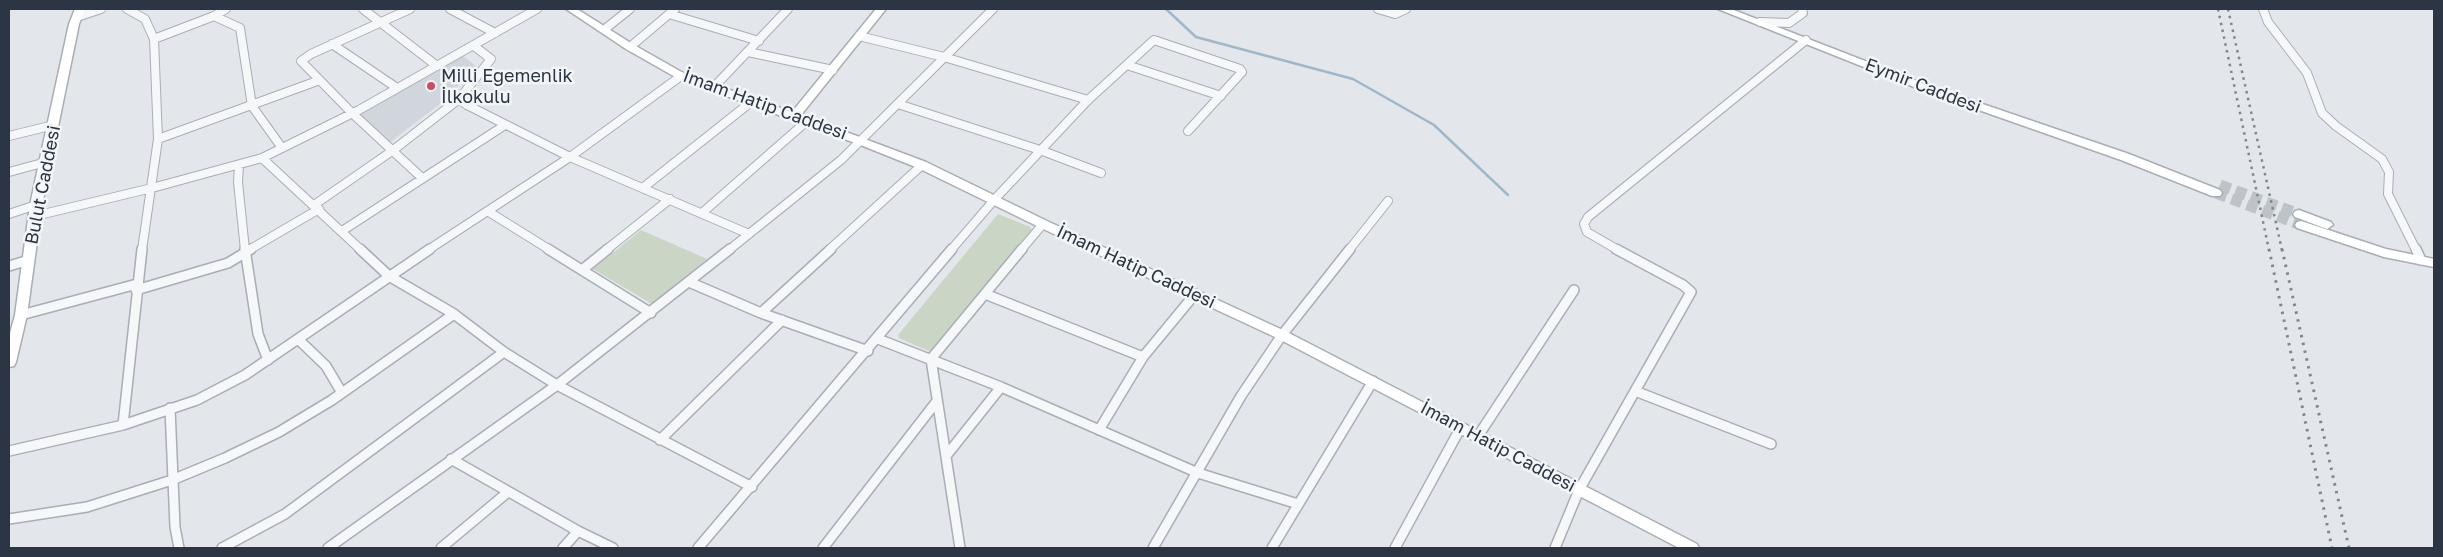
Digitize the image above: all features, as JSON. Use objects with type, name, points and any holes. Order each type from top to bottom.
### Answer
[{"type":"street","points":[[78,13],[101,9]]},
{"type":"street","points":[[122,425],[137,287],[158,139],[154,39],[145,19],[127,9]]},
{"type":"street","points":[[154,39],[214,16],[226,9]]},
{"type":"street","points":[[363,9],[437,66]]},
{"type":"street","points":[[410,9],[311,54],[301,61],[352,113],[422,178]]},
{"type":"street","points":[[450,9],[495,33]]},
{"type":"street","points":[[9,214],[152,188],[262,158],[352,113],[538,9]]},
{"type":"street","name":"İmam Hatip Caddesi","points":[[571,9],[605,29],[630,47],[681,76],[862,141],[922,166],[1282,335],[1692,548]]},
{"type":"street","points":[[605,29],[630,9]]},
{"type":"street","points":[[713,88],[788,9]]},
{"type":"street","points":[[794,117],[881,9]]},
{"type":"street","points":[[328,548],[556,384],[651,313],[749,234],[862,141],[993,9]]},
{"type":"street","points":[[1378,9],[1398,14],[1406,9]]},
{"type":"street","name":"Eymir Caddesi","points":[[1723,9],[1923,87],[2218,190]]},
{"type":"street","points":[[1760,22],[1789,23],[1803,13],[1802,9]]},
{"type":"street","points":[[2263,9],[2268,22],[2306,73],[2322,113],[2336,126],[2382,160],[2389,172],[2388,194],[2421,260]]},
{"type":"street","points":[[630,47],[672,11],[759,41]]},
{"type":"street","name":"Bulut Caddesi","points":[[9,362],[21,316],[36,210],[78,13]]},
{"type":"street","points":[[214,16],[240,28],[252,106],[282,148]]},
{"type":"street","points":[[859,36],[944,57],[1088,100]]},
{"type":"street","points":[[698,548],[868,351],[994,200],[1088,100],[1154,40],[1240,69],[1242,72],[1188,131]]},
{"type":"street","points":[[1555,548],[1579,490],[1691,292],[1683,285],[1587,232],[1584,224],[1588,217],[1806,40]]},
{"type":"street","points":[[332,44],[397,88]]},
{"type":"street","points":[[21,316],[228,263],[317,207],[459,99],[488,65],[490,59],[474,46]]},
{"type":"street","points":[[748,52],[833,70]]},
{"type":"street","points":[[1127,65],[1221,96]]},
{"type":"street","points":[[9,451],[122,425],[197,400],[245,374],[389,276],[570,157],[681,76]]},
{"type":"street","points":[[158,139],[320,80]]},
{"type":"street","points":[[459,99],[505,126],[570,157],[644,187],[749,234]]},
{"type":"street","points":[[644,187],[707,139],[751,102]]},
{"type":"street","points":[[898,104],[1040,150],[1101,173]]},
{"type":"street","points":[[702,213],[807,121]]},
{"type":"street","points":[[9,136],[54,125]]},
{"type":"street","points":[[342,231],[505,126]]},
{"type":"street","points":[[262,158],[317,207],[389,276],[454,314],[504,352],[556,384],[752,487]]},
{"type":"street","points":[[9,172],[46,162]]},
{"type":"street","points":[[239,164],[238,182],[245,252],[258,334],[268,360]]},
{"type":"street","points":[[762,313],[922,166]]},
{"type":"street","points":[[582,270],[670,199]]},
{"type":"street","points":[[1153,548],[1242,396],[1282,335],[1388,201]]},
{"type":"street","points":[[489,212],[651,313]]},
{"type":"street","points":[[2300,220],[2384,253],[2434,263]]},
{"type":"street","points":[[960,548],[931,359],[1043,224]]},
{"type":"street","points":[[9,266],[29,260]]},
{"type":"street","points":[[689,282],[762,313],[868,351]]},
{"type":"street","points":[[1478,436],[1574,290]]},
{"type":"street","points":[[986,294],[1143,357]]},
{"type":"street","points":[[1099,430],[1143,357],[1194,294]]},
{"type":"street","points":[[9,519],[87,507],[172,480],[279,432],[342,393],[454,314]]},
{"type":"street","points":[[660,440],[782,320]]},
{"type":"street","points":[[298,339],[326,366],[342,393]]},
{"type":"street","points":[[878,339],[1001,387],[1198,473],[1298,504]]},
{"type":"street","points":[[222,548],[285,514],[504,352]]},
{"type":"street","points":[[1272,548],[1372,382]]},
{"type":"street","points":[[946,456],[1001,387]]},
{"type":"street","points":[[1635,391],[1771,444]]},
{"type":"street","points":[[823,548],[937,401]]},
{"type":"street","points":[[170,408],[174,527],[179,548]]},
{"type":"street","points":[[1395,548],[1461,427]]},
{"type":"street","points":[[451,459],[578,531],[613,548]]},
{"type":"street","points":[[442,548],[508,492]]},
{"type":"street","points":[[563,548],[578,531]]},
{"type":"shaded area","name":"Milli Egemenlik İlkokulu","points":[[461,54],[477,67],[440,104],[389,143],[356,112]]},
{"type":"green space","points":[[998,214],[1030,227],[1032,230],[933,349],[929,351],[899,338],[898,335]]},
{"type":"green space","points":[[641,230],[707,259],[652,304],[593,269]]},
{"type":"waterway","points":[[1166,9],[1196,37],[1353,79],[1434,125],[1508,195]]},
{"type":"tunnel","points":[[2220,185],[2299,214]]},
{"type":"tunnel","points":[[2216,193],[2301,225]]},
{"type":"railway","points":[[2218,9],[2269,250]]},
{"type":"railway","points":[[2228,9],[2282,250]]},
{"type":"railway","points":[[2269,249],[2332,548]]},
{"type":"railway","points":[[2282,249],[2349,548]]},
{"type":"place","name":"Milli Egemenlik İlkokulu","points":[[431,86]]}]
